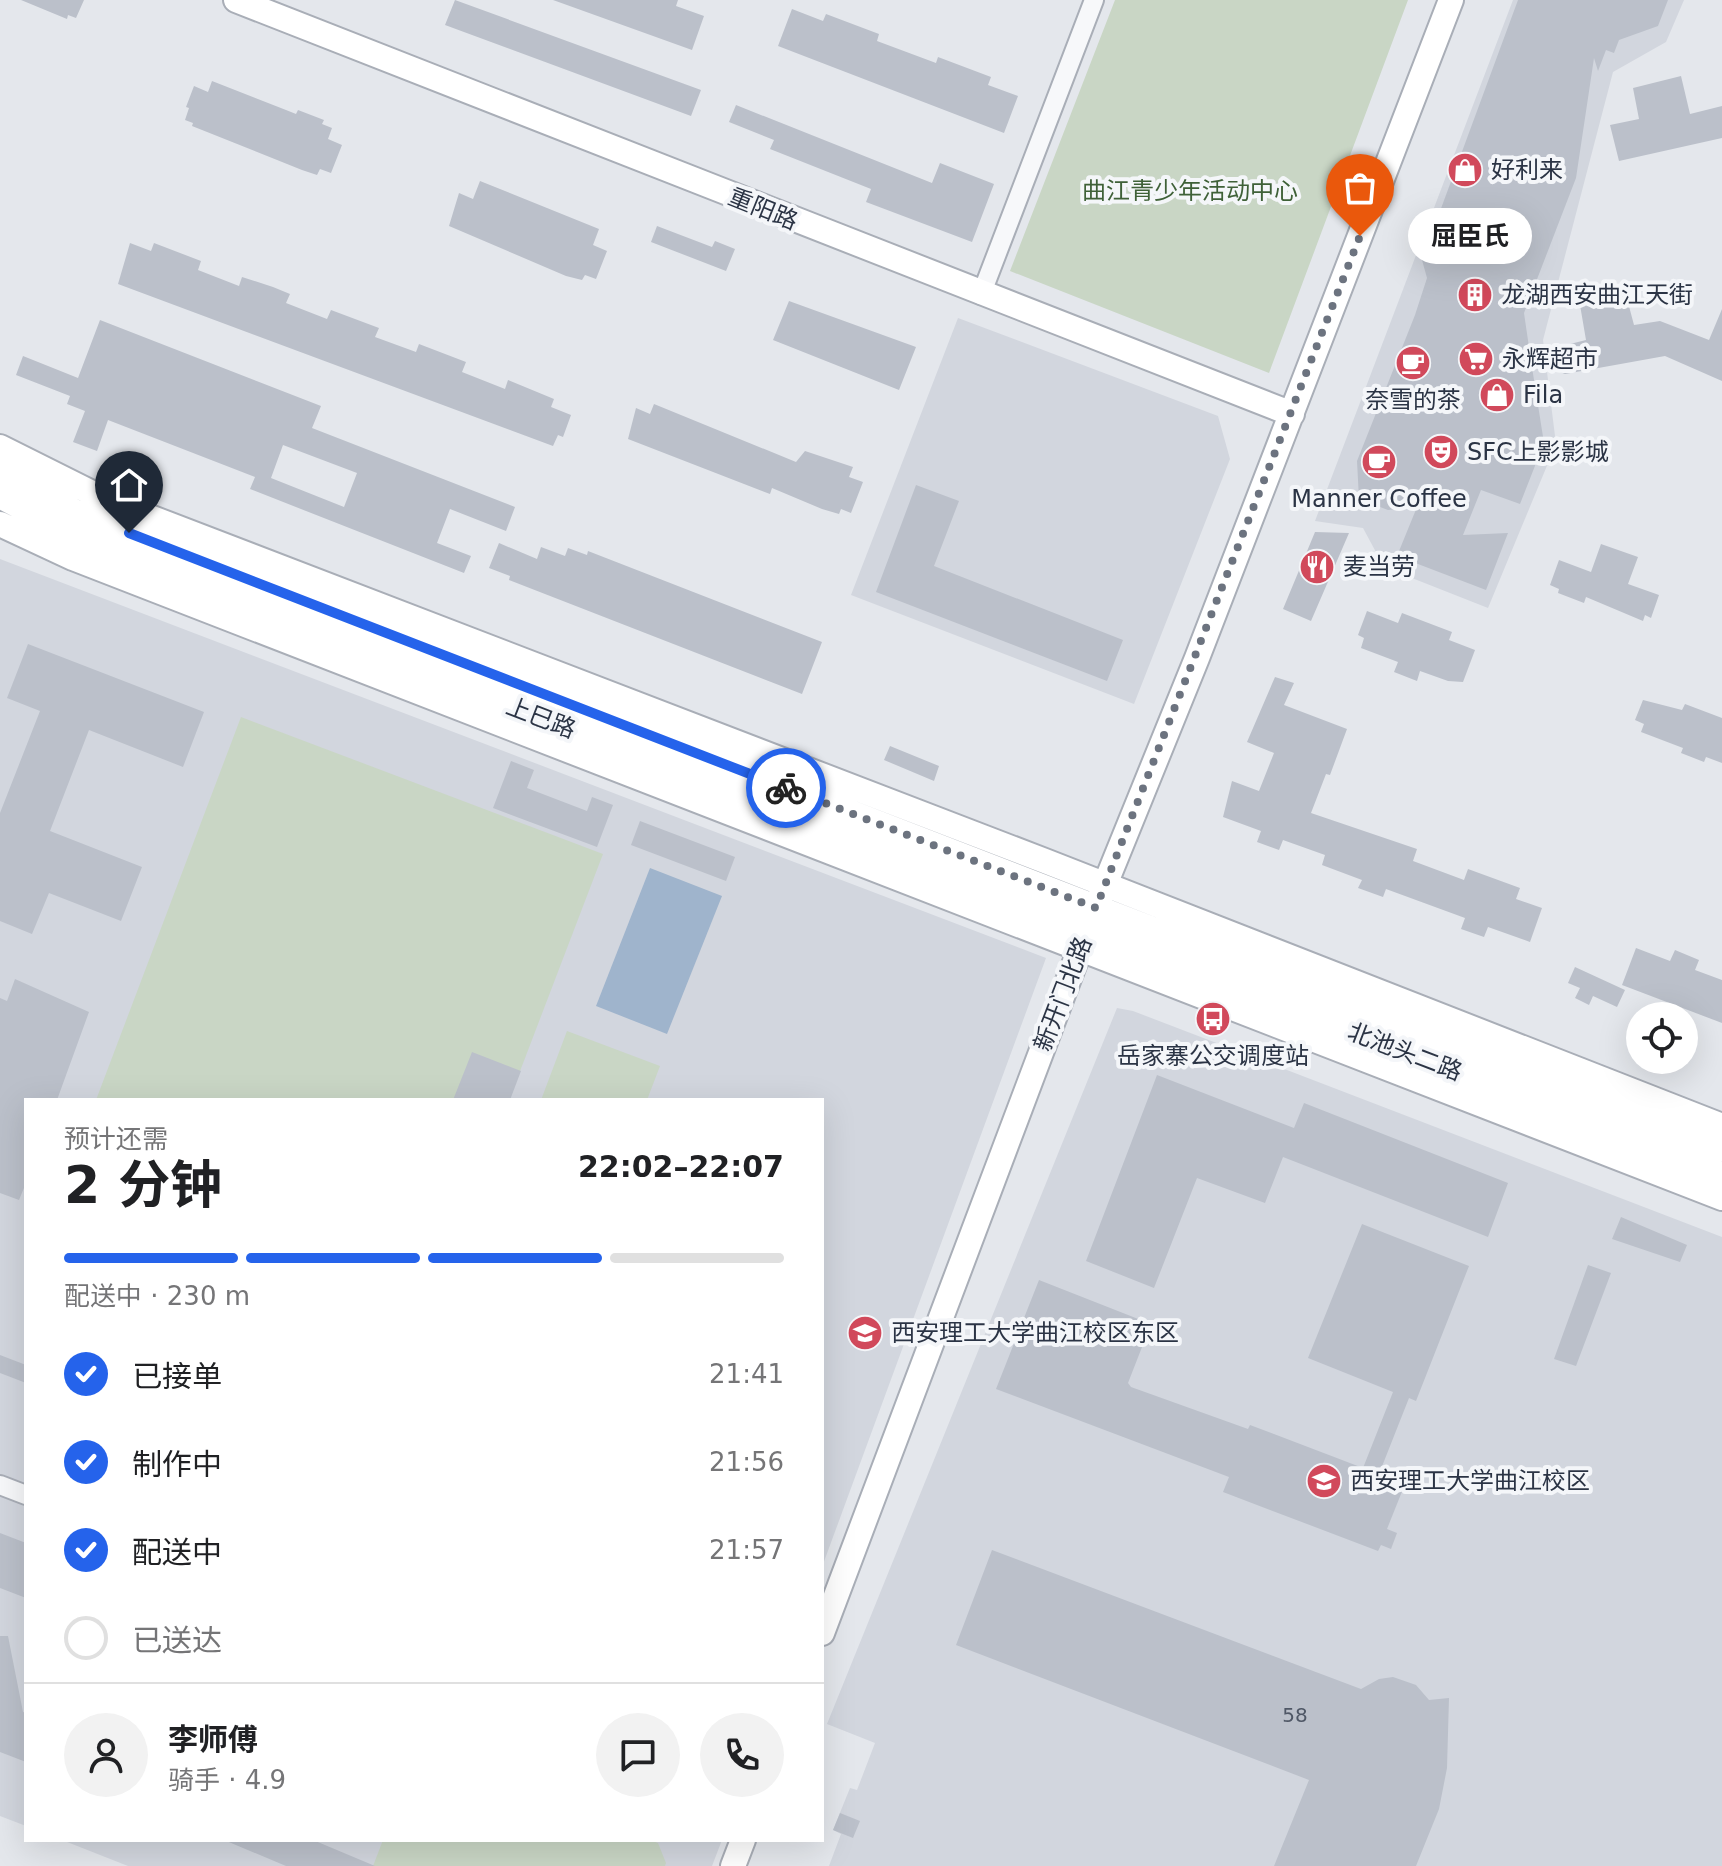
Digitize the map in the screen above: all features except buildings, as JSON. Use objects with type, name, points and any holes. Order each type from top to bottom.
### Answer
[{"type":"street","name":"重阳路","points":[[236,0],[981,295],[1292,414]]},
{"type":"street","points":[[981,295],[1094,0]]},
{"type":"street","name":"新开门北路","points":[[824,1628],[1096,908],[1292,414],[1451,0]]},
{"type":"street","points":[[0,447],[108,501],[1722,1126]]},
{"type":"street","name":"上巳路","points":[[0,471],[76,512],[1096,908]]},
{"type":"street","name":"上巳路","points":[[0,496],[52,524],[169,574],[1084,940]]},
{"type":"street","points":[[0,524],[73,558],[1084,940],[1722,1198]]},
{"type":"street","name":"北池头二路","points":[[1096,908],[1722,1149]]},
{"type":"street","name":"北池头二路","points":[[1084,940],[1722,1174]]},
{"type":"street","points":[[0,1485],[24,1494]]},
{"type":"street","points":[[733,1866],[742,1842]]},
{"type":"shaded area","name":"龙湖西安曲江天街","points":[[1513,0],[1684,0],[1666,42],[1613,72],[1543,340],[1556,444],[1488,608],[1384,567],[1363,528],[1315,521]]},
{"type":"shaded area","points":[[958,318],[1218,416],[1230,459],[1134,704],[851,595]]},
{"type":"shaded area","name":"西安理工大学曲江校区东区","points":[[0,559],[1046,958],[824,1562],[824,1098],[24,1098],[24,1825],[0,1816]]},
{"type":"shaded area","name":"西安理工大学曲江校区","points":[[1117,1008],[1133,1011],[1722,1237],[1722,1866],[829,1866],[841,1834],[833,1830],[850,1788],[857,1790],[875,1743],[827,1724]]},
{"type":"shaded area","points":[[67,1842],[721,1842],[712,1866],[128,1866]]},
{"type":"green space","name":"曲江青少年活动中心","points":[[1115,0],[1408,0],[1269,373],[1010,271]]},
{"type":"green space","points":[[241,717],[603,854],[510,1098],[97,1098]]},
{"type":"green space","points":[[567,1031],[660,1066],[648,1098],[542,1098]]},
{"type":"green space","points":[[382,1842],[655,1842],[666,1863],[665,1866],[373,1866]]},
{"type":"water","points":[[650,868],[722,896],[667,1034],[596,1006]]},
{"type":"way so far","points":[[786,788],[1096,908],[1197,658],[1360,236]]},
{"type":"place","name":"好利来","points":[[1465,170]]},
{"type":"place","name":"屈臣氏","points":[[1360,236]]},
{"type":"place","name":"龙湖西安曲江天街","points":[[1475,295]]},
{"type":"place","name":"永辉超市","points":[[1476,359]]},
{"type":"place","name":"奈雪的茶","points":[[1413,363]]},
{"type":"place","name":"Fila","points":[[1497,395]]},
{"type":"place","name":"SFC上影影城","points":[[1441,452]]},
{"type":"place","name":"Manner Coffee","points":[[1379,462]]},
{"type":"place","name":"麦当劳","points":[[1317,567]]},
{"type":"place","name":"岳家寨公交调度站","points":[[1213,1019]]},
{"type":"place","name":"西安理工大学曲江校区东区","points":[[865,1333]]},
{"type":"place","name":"西安理工大学曲江校区","points":[[1324,1481]]},
{"type":"route","points":[[129,533],[786,788]]}]
